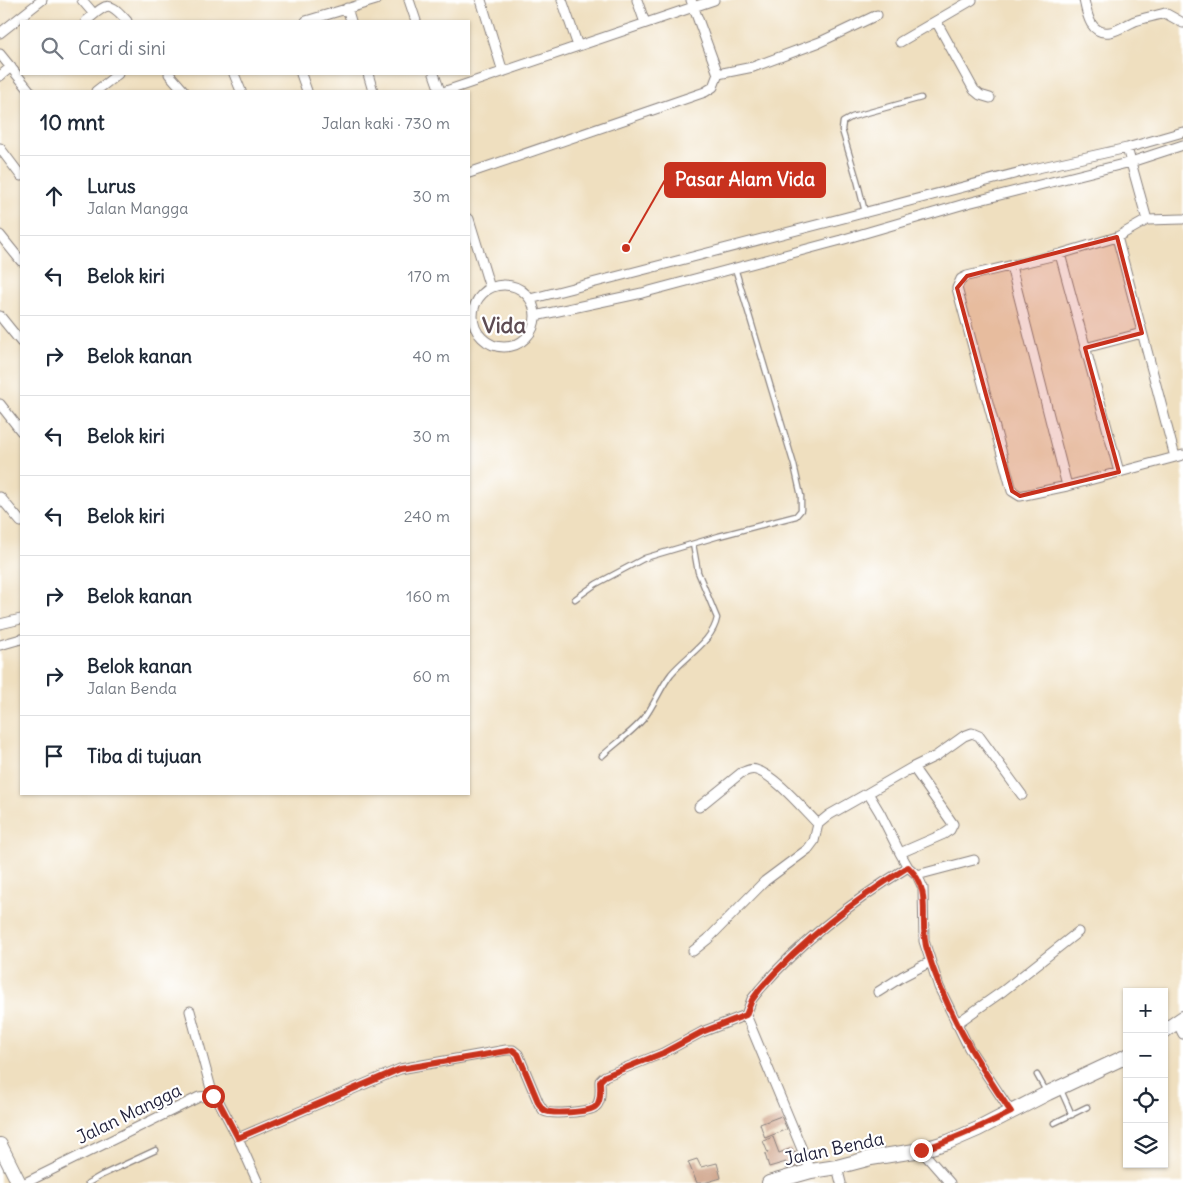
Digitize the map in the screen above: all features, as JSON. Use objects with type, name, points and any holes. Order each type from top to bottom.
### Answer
[{"type":"street","points":[[0,33],[42,0]]},
{"type":"street","points":[[82,0],[94,14]]},
{"type":"street","points":[[309,20],[376,0]]},
{"type":"street","points":[[409,0],[416,20]]},
{"type":"street","points":[[481,0],[503,72]]},
{"type":"street","points":[[562,0],[578,46]]},
{"type":"street","points":[[637,0],[645,23]]},
{"type":"street","points":[[449,90],[645,23],[692,3],[714,0]]},
{"type":"street","points":[[900,42],[972,0]]},
{"type":"street","points":[[1084,0],[1088,20],[1093,27],[1100,31],[1110,32],[1135,21],[1164,13],[1183,23]]},
{"type":"street","points":[[470,173],[706,92],[713,87],[718,74],[692,3]]},
{"type":"street","points":[[87,20],[107,5],[112,4],[116,6],[127,20]]},
{"type":"street","points":[[347,8],[351,20]]},
{"type":"street","points":[[718,74],[761,64],[820,42],[877,16]]},
{"type":"street","points":[[936,21],[974,90],[980,95],[990,98]]},
{"type":"street","points":[[0,54],[20,75],[29,90]]},
{"type":"street","points":[[0,76],[11,67]]},
{"type":"street","points":[[97,90],[117,75]]},
{"type":"street","points":[[170,75],[182,90]]},
{"type":"street","points":[[234,75],[240,90]]},
{"type":"street","points":[[301,75],[308,90]]},
{"type":"street","points":[[368,75],[373,90]]},
{"type":"street","points":[[434,75],[440,90]]},
{"type":"street","points":[[530,299],[1029,170],[1127,148],[1183,132]]},
{"type":"street","points":[[535,316],[642,293],[841,240],[968,203],[1132,162],[1183,146]]},
{"type":"street","points":[[0,148],[20,175]]},
{"type":"street","points":[[1127,148],[1147,220]]},
{"type":"street","points":[[1117,237],[1142,333],[1179,456],[1067,486],[1020,496],[1012,491],[958,294],[957,288],[960,280],[967,276],[1060,254],[1117,237],[1147,220],[1183,219]]},
{"type":"street","points":[[470,222],[490,288]]},
{"type":"street","points":[[0,235],[20,260]]},
{"type":"street","points":[[1060,254],[1119,472]]},
{"type":"street","points":[[1011,266],[1067,486]]},
{"type":"street","points":[[508,285],[524,292],[530,299],[534,308],[534,325],[525,340],[517,345],[509,347],[491,345],[473,335],[471,318],[477,300],[490,288],[508,285]]},
{"type":"street","points":[[0,316],[20,341]]},
{"type":"street","points":[[1085,348],[1142,333]]},
{"type":"street","points":[[0,404],[20,430]]},
{"type":"street","points":[[0,498],[20,518]]},
{"type":"street","points":[[0,624],[20,619]]},
{"type":"street","points":[[0,645],[20,639]]},
{"type":"street","points":[[693,951],[765,881],[808,849],[814,841],[818,824],[829,815],[936,756],[964,736],[972,733],[979,736],[1022,796]]},
{"type":"street","points":[[900,853],[944,834],[950,830],[952,824],[913,767]]},
{"type":"street","points":[[699,807],[741,773],[749,769],[756,770],[771,778],[818,824]]},
{"type":"street","points":[[868,793],[880,812],[908,867],[916,875],[923,888],[924,941],[939,986],[956,1024],[980,1066],[1011,1112]]},
{"type":"street","points":[[916,875],[974,860]]},
{"type":"street","points":[[811,1171],[746,1015],[752,1000],[764,984],[819,930],[855,901],[908,867]]},
{"type":"street","points":[[956,1024],[1003,991],[1078,932]]},
{"type":"street","points":[[878,992],[930,962]]},
{"type":"street","points":[[190,1011],[213,1096],[218,1100],[238,1138],[258,1183]]},
{"type":"street","points":[[238,1138],[400,1069],[506,1050],[513,1050],[518,1054],[539,1104],[545,1111],[552,1113],[587,1111],[595,1108],[599,1102],[600,1081],[605,1076],[663,1053],[702,1032],[746,1015]]},
{"type":"street","points":[[1168,1030],[1181,1025]]},
{"type":"street","name":"Jalan Benda","points":[[773,1182],[811,1171],[837,1167],[871,1158],[921,1150],[971,1132],[1123,1058]]},
{"type":"street","name":"Jalan Mangga","points":[[25,1183],[200,1097],[213,1096]]},
{"type":"street","points":[[0,1145],[19,1183]]},
{"type":"street","points":[[921,1150],[950,1183]]},
{"type":"street","points":[[837,1167],[841,1183]]},
{"type":"lane","points":[[865,212],[842,130],[843,122],[921,98]]},
{"type":"lane","points":[[576,599],[596,584],[644,558],[796,516],[802,510],[794,465],[735,268]]},
{"type":"lane","points":[[602,756],[641,721],[668,678],[705,641],[716,626],[717,618],[698,572],[693,544]]},
{"type":"lane","points":[[1036,1075],[1054,1090],[1072,1114]]},
{"type":"lane","points":[[1054,1123],[1087,1107]]},
{"type":"lane","points":[[88,1183],[156,1150]]},
{"type":"highlighted area","points":[[1117,237],[1142,333],[1085,348],[1119,472],[1020,496],[1012,491],[957,288],[967,276]]},
{"type":"building","points":[[781,1116],[787,1129],[765,1138],[760,1124]]},
{"type":"building","points":[[773,1137],[779,1153],[792,1148],[793,1153],[796,1152],[802,1165],[787,1169],[786,1162],[769,1167],[765,1154],[768,1153],[763,1141]]},
{"type":"building","points":[[697,1159],[701,1167],[717,1163],[721,1178],[697,1183],[688,1162]]},
{"type":"place","name":"Pasar Alam Vida","points":[[626,248]]},
{"type":"district","name":"Vida","points":[[504,325]]},
{"type":"route","points":[[213,1096],[218,1100],[238,1138],[370,1080],[400,1069],[513,1050],[518,1054],[539,1104],[545,1111],[552,1113],[587,1111],[595,1108],[599,1102],[600,1081],[605,1076],[663,1053],[702,1032],[746,1015],[752,1000],[760,989],[819,930],[855,901],[908,867],[916,875],[923,888],[924,941],[939,986],[969,1048],[1011,1112],[948,1142],[921,1150]]}]
